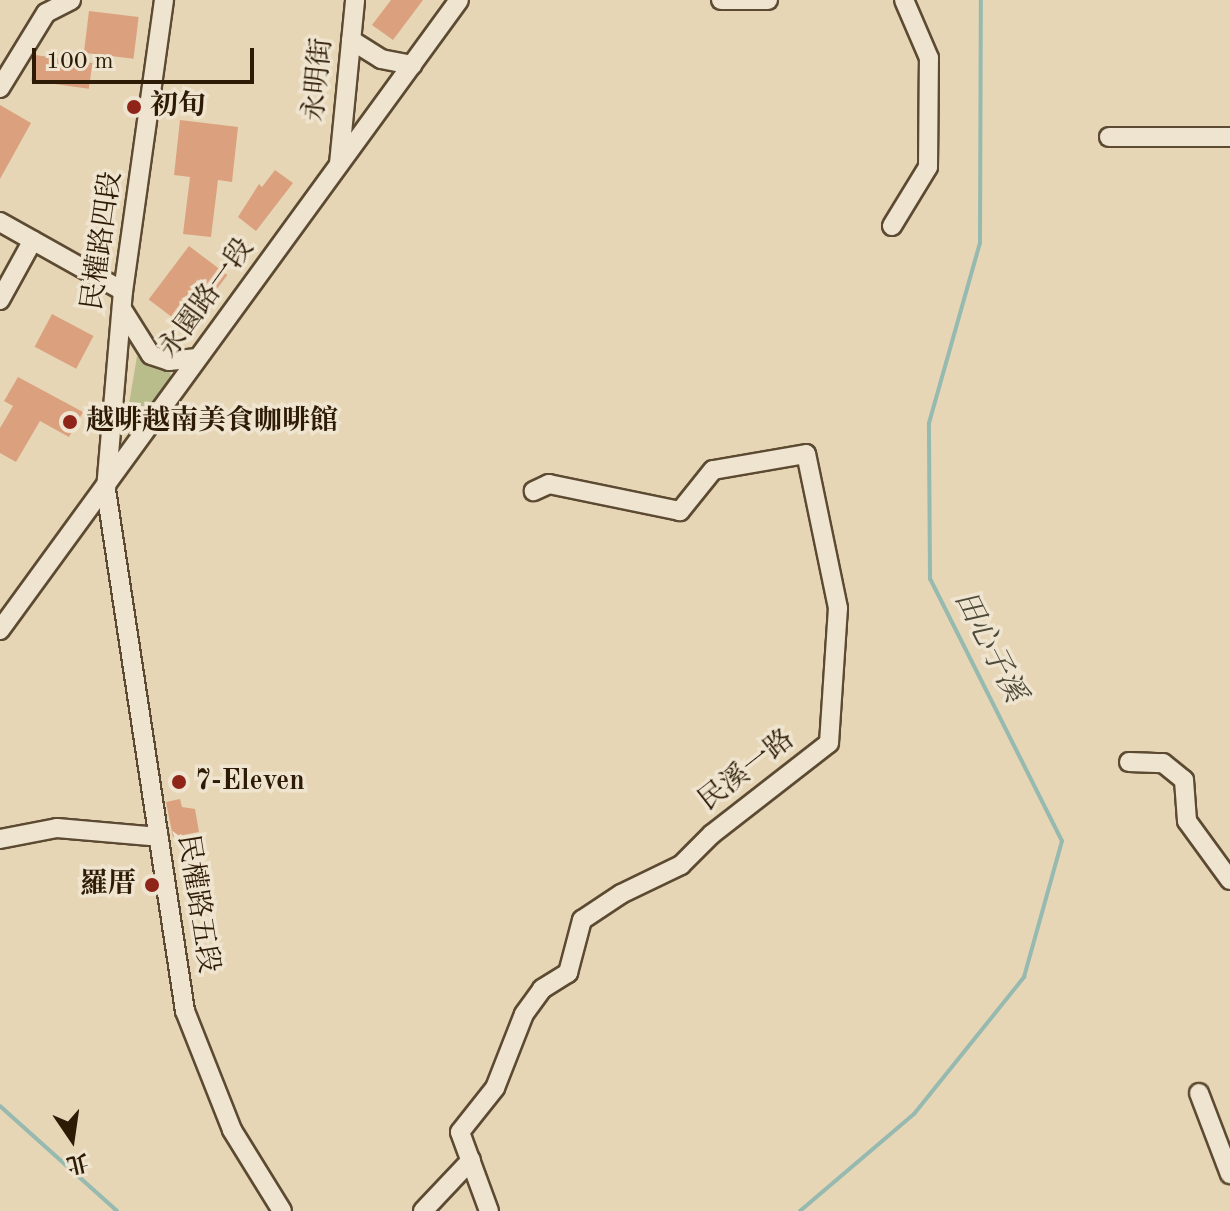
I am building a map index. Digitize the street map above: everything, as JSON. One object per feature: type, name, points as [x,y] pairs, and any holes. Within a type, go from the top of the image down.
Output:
[{"type":"street","points":[[0,88],[46,13],[71,0]]},
{"type":"street","name":"民權路四段","points":[[106,490],[122,300],[164,0]]},
{"type":"street","name":"永明街","points":[[339,165],[355,0]]},
{"type":"street","name":"永園路一段","points":[[0,630],[106,490],[197,358],[459,0]]},
{"type":"street","points":[[721,0],[768,0]]},
{"type":"street","points":[[892,226],[928,167],[929,58],[904,0]]},
{"type":"street","points":[[351,40],[381,59],[412,65]]},
{"type":"street","points":[[1109,137],[1230,137]]},
{"type":"street","points":[[0,222],[33,240],[122,300],[151,355],[169,361],[197,358]]},
{"type":"street","points":[[0,300],[33,240]]},
{"type":"street","name":"民溪一路","points":[[471,1160],[460,1132],[495,1088],[524,1014],[542,989],[568,973],[582,920],[621,894],[681,865],[712,834],[829,743],[838,608],[806,454],[713,470],[680,511],[549,484],[534,491]]},
{"type":"street","name":"民權路五段","points":[[106,490],[185,1011],[232,1130],[282,1211]]},
{"type":"street","points":[[1129,762],[1163,763],[1184,780],[1187,821],[1230,880]]},
{"type":"street","points":[[0,839],[57,828],[159,837]]},
{"type":"street","points":[[1199,1093],[1230,1174]]},
{"type":"street","points":[[423,1211],[471,1160],[489,1211]]},
{"type":"green space","points":[[137,356],[158,368],[171,367],[170,381],[142,417],[128,410]]},
{"type":"building","points":[[391,0],[423,0],[393,40],[372,25]]},
{"type":"building","points":[[89,11],[139,17],[134,59],[84,53]]},
{"type":"building","points":[[35,55],[92,63],[89,89],[31,81]]},
{"type":"building","points":[[0,105],[31,123],[0,179]]},
{"type":"building","points":[[180,120],[238,127],[232,182],[218,180],[211,237],[183,234],[190,177],[174,175]]},
{"type":"building","points":[[275,170],[293,183],[256,231],[238,217],[259,184],[262,187]]},
{"type":"building","points":[[189,246],[227,275],[187,328],[149,300]]},
{"type":"building","points":[[52,314],[93,336],[76,369],[35,347]]},
{"type":"building","points":[[18,377],[83,412],[69,437],[40,421],[16,462],[0,453],[0,428],[13,406],[4,401]]},
{"type":"building","points":[[180,799],[182,807],[195,809],[199,832],[173,837],[166,802]]},
{"type":"waterway","name":"田心子溪","points":[[800,1211],[914,1114],[1024,977],[1062,841],[930,579],[929,423],[980,243],[981,0]]},
{"type":"waterway","points":[[0,1106],[117,1211]]},
{"type":"place","name":"初旬","points":[[134,107]]},
{"type":"place","name":"越啡越南美食咖啡館","points":[[70,422]]},
{"type":"place","name":"7-Eleven","points":[[179,782]]},
{"type":"place","name":"羅厝","points":[[152,885]]}]
